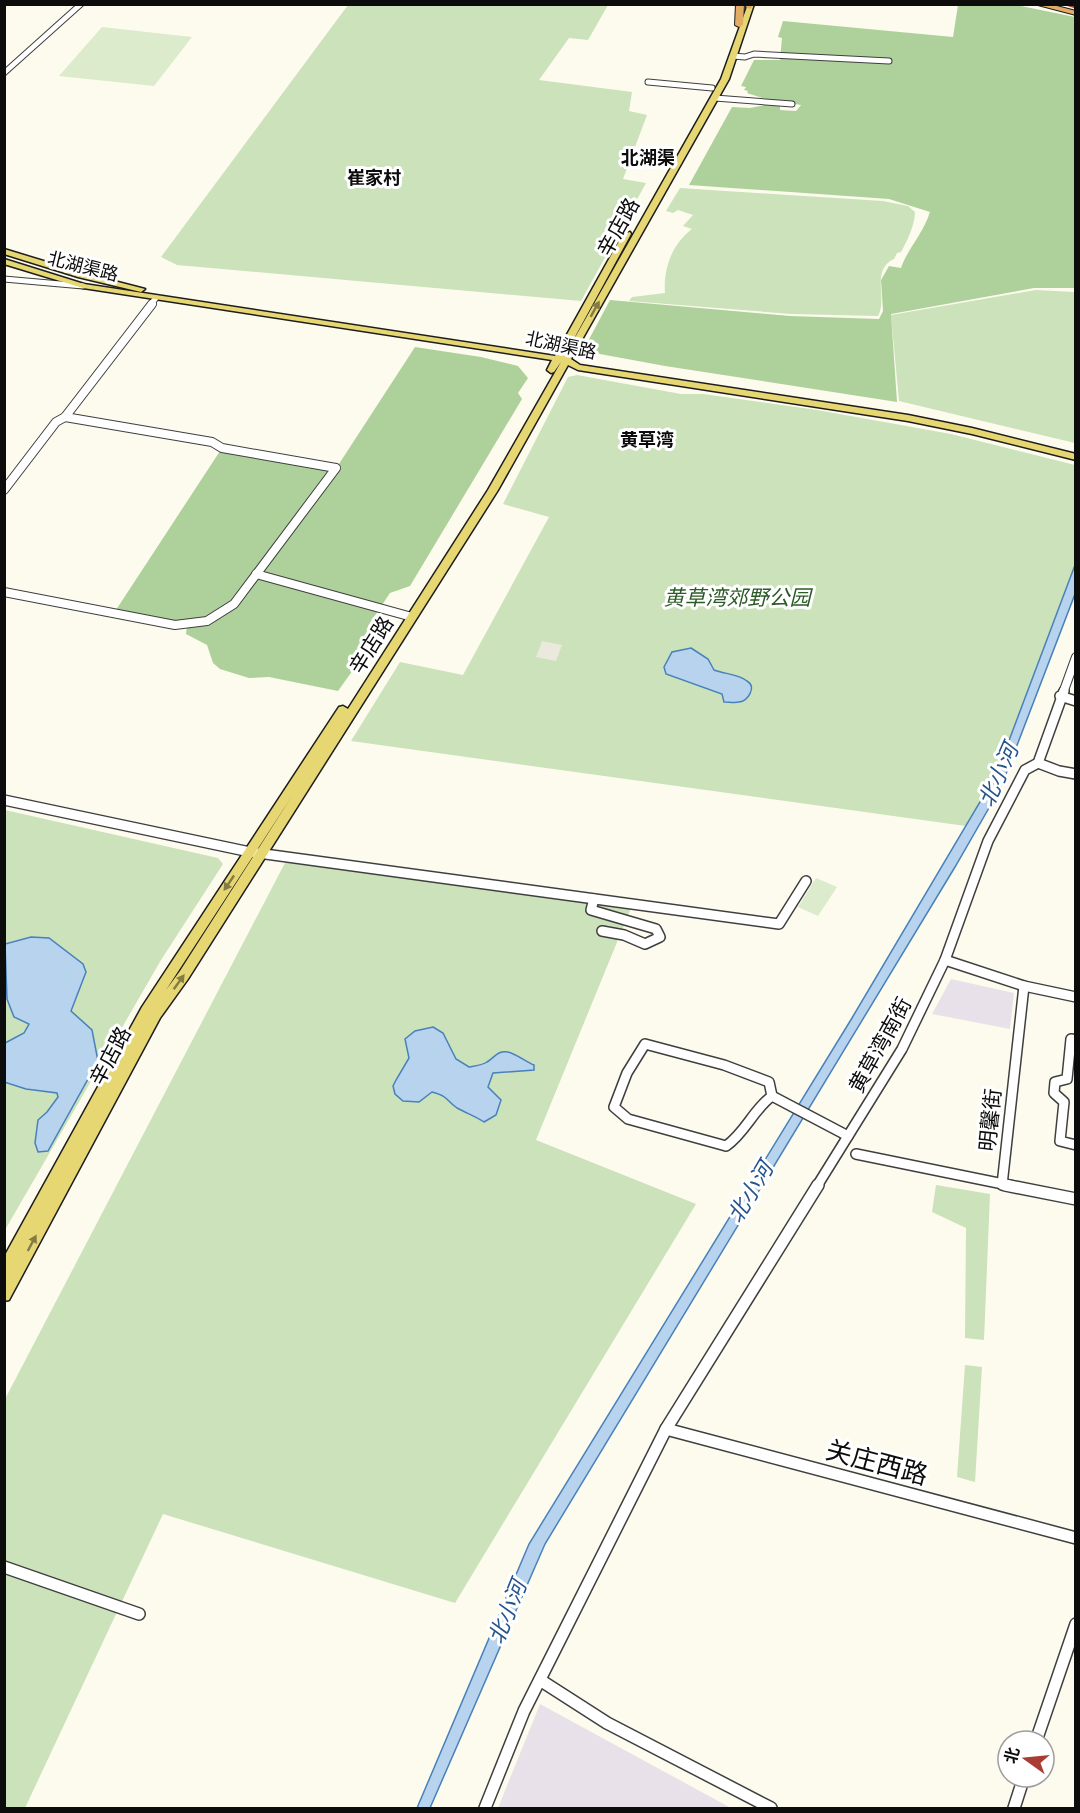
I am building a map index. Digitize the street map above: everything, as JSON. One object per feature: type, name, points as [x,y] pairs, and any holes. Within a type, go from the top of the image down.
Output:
[{"type":"highway","points":[[739,25],[740,4]]},
{"type":"highway","points":[[1037,4],[1076,13]]},
{"type":"main road","name":"辛店路","points":[[4,1272],[146,1011],[255,853],[410,614],[475,521],[563,356],[651,207],[695,125],[750,5]]},
{"type":"main road","name":"辛店路","points":[[695,125],[715,98],[725,79],[750,5]]},
{"type":"main road","name":"北湖渠路","points":[[4,251],[81,275],[141,289],[929,416],[1076,451]]},
{"type":"main road","name":"北湖渠路","points":[[4,261],[83,286],[563,356],[578,367],[927,422],[1076,457]]},
{"type":"main road","name":"辛店路","points":[[4,1295],[156,1014],[184,975],[255,853]]},
{"type":"street","points":[[4,73],[81,4]]},
{"type":"street","points":[[733,56],[745,57],[754,54],[889,61]]},
{"type":"street","points":[[648,82],[712,88]]},
{"type":"street","points":[[715,98],[792,104]]},
{"type":"street","points":[[4,279],[83,286]]},
{"type":"street","points":[[4,490],[56,422],[65,417],[156,298]]},
{"type":"street","points":[[4,592],[187,626],[214,619],[224,613],[336,468],[222,448],[212,442],[65,417]]},
{"type":"street","points":[[257,572],[410,614]]},
{"type":"street","name":"黄草湾南街","points":[[485,1809],[524,1712],[666,1429],[902,1049],[945,960],[988,841],[1025,770],[1038,763],[1060,696],[1076,657]]},
{"type":"street","points":[[1060,696],[1076,701]]},
{"type":"street","points":[[1038,763],[1059,771],[1076,774]]},
{"type":"street","points":[[4,800],[255,853],[778,924],[806,881]]},
{"type":"street","points":[[594,899],[591,910],[656,929],[660,937],[645,944],[624,935],[602,931]]},
{"type":"street","points":[[945,960],[1024,986],[1076,997]]},
{"type":"street","name":"明馨街","points":[[1002,1185],[1024,986]]},
{"type":"street","points":[[1076,1040],[1071,1039],[1067,1079],[1055,1082],[1054,1093],[1064,1102],[1060,1141],[1076,1145]]},
{"type":"street","points":[[772,1096],[765,1100],[738,1140],[726,1146],[628,1119],[614,1107],[627,1072],[645,1044],[724,1065],[768,1082],[772,1096],[848,1136]]},
{"type":"street","points":[[856,1154],[1076,1199]]},
{"type":"street","name":"关庄西路","points":[[666,1429],[1076,1538]]},
{"type":"street","points":[[4,1567],[139,1614]]},
{"type":"street","points":[[1040,1729],[1076,1624]]},
{"type":"street","points":[[540,1680],[607,1723],[771,1809]]},
{"type":"street","points":[[1014,1809],[1020,1789]]},
{"type":"shaded area","points":[[542,641],[562,645],[556,661],[536,657]]},
{"type":"shaded area","points":[[951,979],[1014,993],[1010,1029],[932,1014]]},
{"type":"shaded area","points":[[540,1704],[731,1808],[498,1808]]},
{"type":"green space","points":[[348,5],[608,5],[588,40],[569,38],[539,80],[632,92],[629,111],[647,115],[623,179],[646,183],[581,301],[177,265],[161,257]]},
{"type":"green space","points":[[958,5],[1016,5],[1075,17],[1075,288],[1034,288],[891,314],[897,402],[589,352],[586,345],[610,300],[790,316],[879,319],[883,311],[881,280],[889,266],[901,268],[930,212],[889,199],[689,185],[732,107],[750,108],[765,105],[780,106],[780,110],[796,111],[801,105],[769,100],[747,93],[748,91],[744,90],[746,87],[741,86],[754,60],[780,60],[782,38],[778,37],[783,21],[953,37]]},
{"type":"green space","points":[[102,27],[192,37],[154,86],[59,76]]},
{"type":"green space","points":[[680,188],[883,201],[908,206],[915,212],[915,217],[901,252],[897,253],[883,270],[881,309],[878,316],[791,314],[629,301],[632,297],[665,293],[667,266],[670,258],[679,242],[692,229],[683,226],[693,215],[678,210],[673,213],[666,211]]},
{"type":"green space","points":[[1036,290],[1075,292],[1075,443],[899,401],[891,315]]},
{"type":"green space","points":[[415,347],[481,357],[518,366],[528,378],[518,393],[522,399],[410,586],[390,593],[368,626],[373,642],[338,691],[269,677],[249,678],[220,669],[213,663],[207,645],[186,634],[187,626],[114,613],[222,448],[337,467]]},
{"type":"green space","name":"黄草湾郊野公园","points":[[577,375],[681,394],[703,394],[817,410],[951,434],[1075,465],[1075,566],[994,792],[973,827],[351,741],[400,662],[463,675],[549,517],[503,504],[568,377]]},
{"type":"green space","points":[[5,810],[218,858],[223,864],[161,960],[5,1230]]},
{"type":"green space","points":[[287,859],[631,908],[536,1140],[696,1204],[455,1603],[163,1514],[25,1808],[5,1808],[4,1401]]},
{"type":"green space","points":[[816,878],[837,887],[818,916],[798,907]]},
{"type":"green space","points":[[936,1185],[990,1194],[984,1340],[965,1338],[966,1228],[932,1212]]},
{"type":"green space","points":[[965,1365],[982,1367],[975,1482],[957,1477]]},
{"type":"water","name":"北小河","points":[[1075,565],[1075,594],[1001,787],[955,867],[545,1544],[430,1808],[417,1808],[529,1544],[852,1018],[996,775]]},
{"type":"water","points":[[691,648],[708,659],[714,670],[747,681],[751,687],[748,696],[739,702],[724,702],[722,694],[666,674],[664,667],[672,652]]},
{"type":"water","points":[[31,937],[49,938],[83,964],[86,972],[71,1011],[92,1030],[98,1061],[48,1151],[38,1152],[35,1143],[38,1120],[58,1097],[57,1093],[26,1089],[4,1082],[5,1043],[24,1033],[29,1024],[14,1017],[7,999],[5,944]]},
{"type":"water","points":[[433,1027],[443,1033],[456,1059],[469,1067],[483,1064],[499,1053],[508,1052],[534,1065],[534,1070],[493,1073],[488,1087],[501,1100],[496,1115],[484,1122],[457,1108],[442,1095],[432,1092],[419,1102],[403,1101],[395,1094],[393,1086],[409,1058],[405,1039],[415,1031]]},
{"type":"railway","points":[[1066,4],[1076,7]]},
{"type":"district","name":"北湖渠","points":[[648,157]]},
{"type":"district","name":"崔家村","points":[[374,177]]},
{"type":"district","name":"黄草湾","points":[[647,439]]}]
